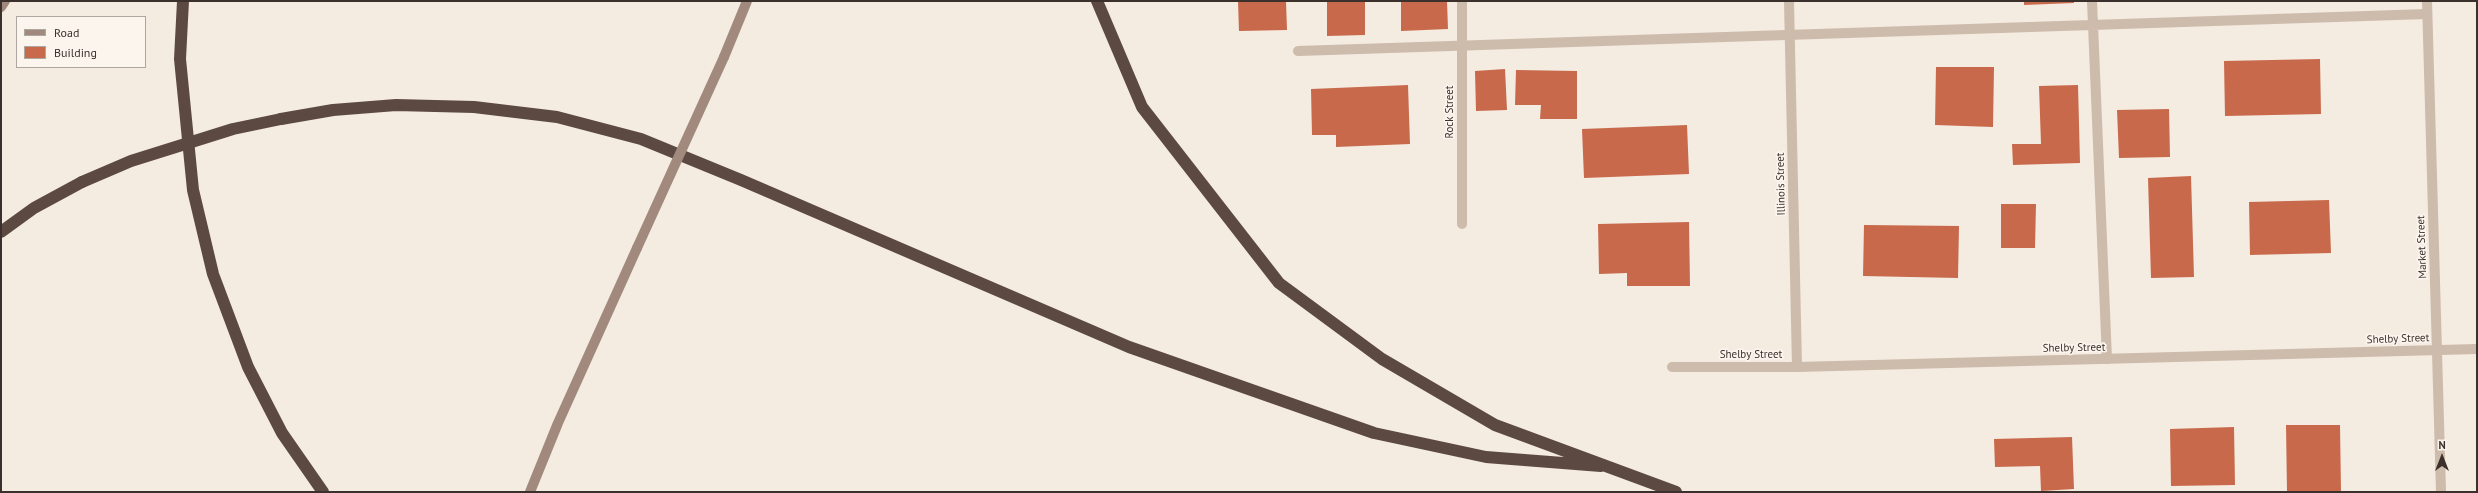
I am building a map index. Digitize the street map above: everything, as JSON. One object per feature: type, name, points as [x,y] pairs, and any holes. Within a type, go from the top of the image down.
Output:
[{"type":"highway","points":[[183,1],[180,59],[193,190],[213,274],[248,367],[282,432],[323,492]]},
{"type":"highway","points":[[1097,1],[1142,107],[1279,283],[1382,359],[1495,425],[1601,466],[1676,492]]},
{"type":"highway","points":[[1,232],[34,208],[82,182],[131,161],[233,129],[281,119],[333,110],[396,105],[474,107],[564,119],[642,140],[741,180],[1129,347],[1374,433],[1486,457],[1601,466]]},
{"type":"street","points":[[1,7],[4,1]]},
{"type":"street","points":[[530,492],[558,422],[724,57],[747,1]]},
{"type":"street","name":"Rock Street","points":[[1462,1],[1462,224]]},
{"type":"street","name":"Illinois Street","points":[[1789,1],[1797,367]]},
{"type":"street","points":[[2092,1],[2107,359]]},
{"type":"street","name":"Market Street","points":[[2427,1],[2441,492]]},
{"type":"street","points":[[1298,51],[1790,37],[2427,14]]},
{"type":"street","name":"Shelby Street","points":[[1672,367],[1797,367],[2477,349]]},
{"type":"building","points":[[1238,1],[1286,1],[1287,30],[1239,31]]},
{"type":"building","points":[[1327,1],[1365,1],[1365,35],[1327,36]]},
{"type":"building","points":[[1401,1],[1447,1],[1448,29],[1401,31]]},
{"type":"building","points":[[2024,1],[2074,1],[2074,3],[2024,5]]},
{"type":"building","points":[[2320,59],[2321,114],[2225,116],[2224,61]]},
{"type":"building","points":[[1936,67],[1994,67],[1993,127],[1935,125]]},
{"type":"building","points":[[1505,69],[1507,110],[1476,111],[1475,71]]},
{"type":"building","points":[[1516,70],[1577,71],[1577,119],[1540,119],[1541,105],[1515,105]]},
{"type":"building","points":[[1408,85],[1410,144],[1336,147],[1336,135],[1312,135],[1311,89]]},
{"type":"building","points":[[2078,85],[2080,163],[2013,165],[2012,144],[2041,144],[2039,86]]},
{"type":"building","points":[[2169,109],[2170,157],[2119,158],[2117,110]]},
{"type":"building","points":[[1687,125],[1689,174],[1584,178],[1582,129]]},
{"type":"building","points":[[2191,176],[2194,277],[2151,278],[2148,178]]},
{"type":"building","points":[[2329,200],[2331,253],[2250,255],[2249,202]]},
{"type":"building","points":[[2001,204],[2036,204],[2035,248],[2001,248]]},
{"type":"building","points":[[1689,222],[1690,286],[1627,286],[1627,273],[1599,274],[1598,224]]},
{"type":"building","points":[[1864,225],[1959,226],[1958,278],[1863,276]]},
{"type":"building","points":[[2286,425],[2340,425],[2341,492],[2287,492]]},
{"type":"building","points":[[2234,427],[2235,485],[2171,486],[2170,429]]},
{"type":"building","points":[[2072,437],[2074,489],[2041,491],[2040,466],[1995,467],[1994,439]]}]
